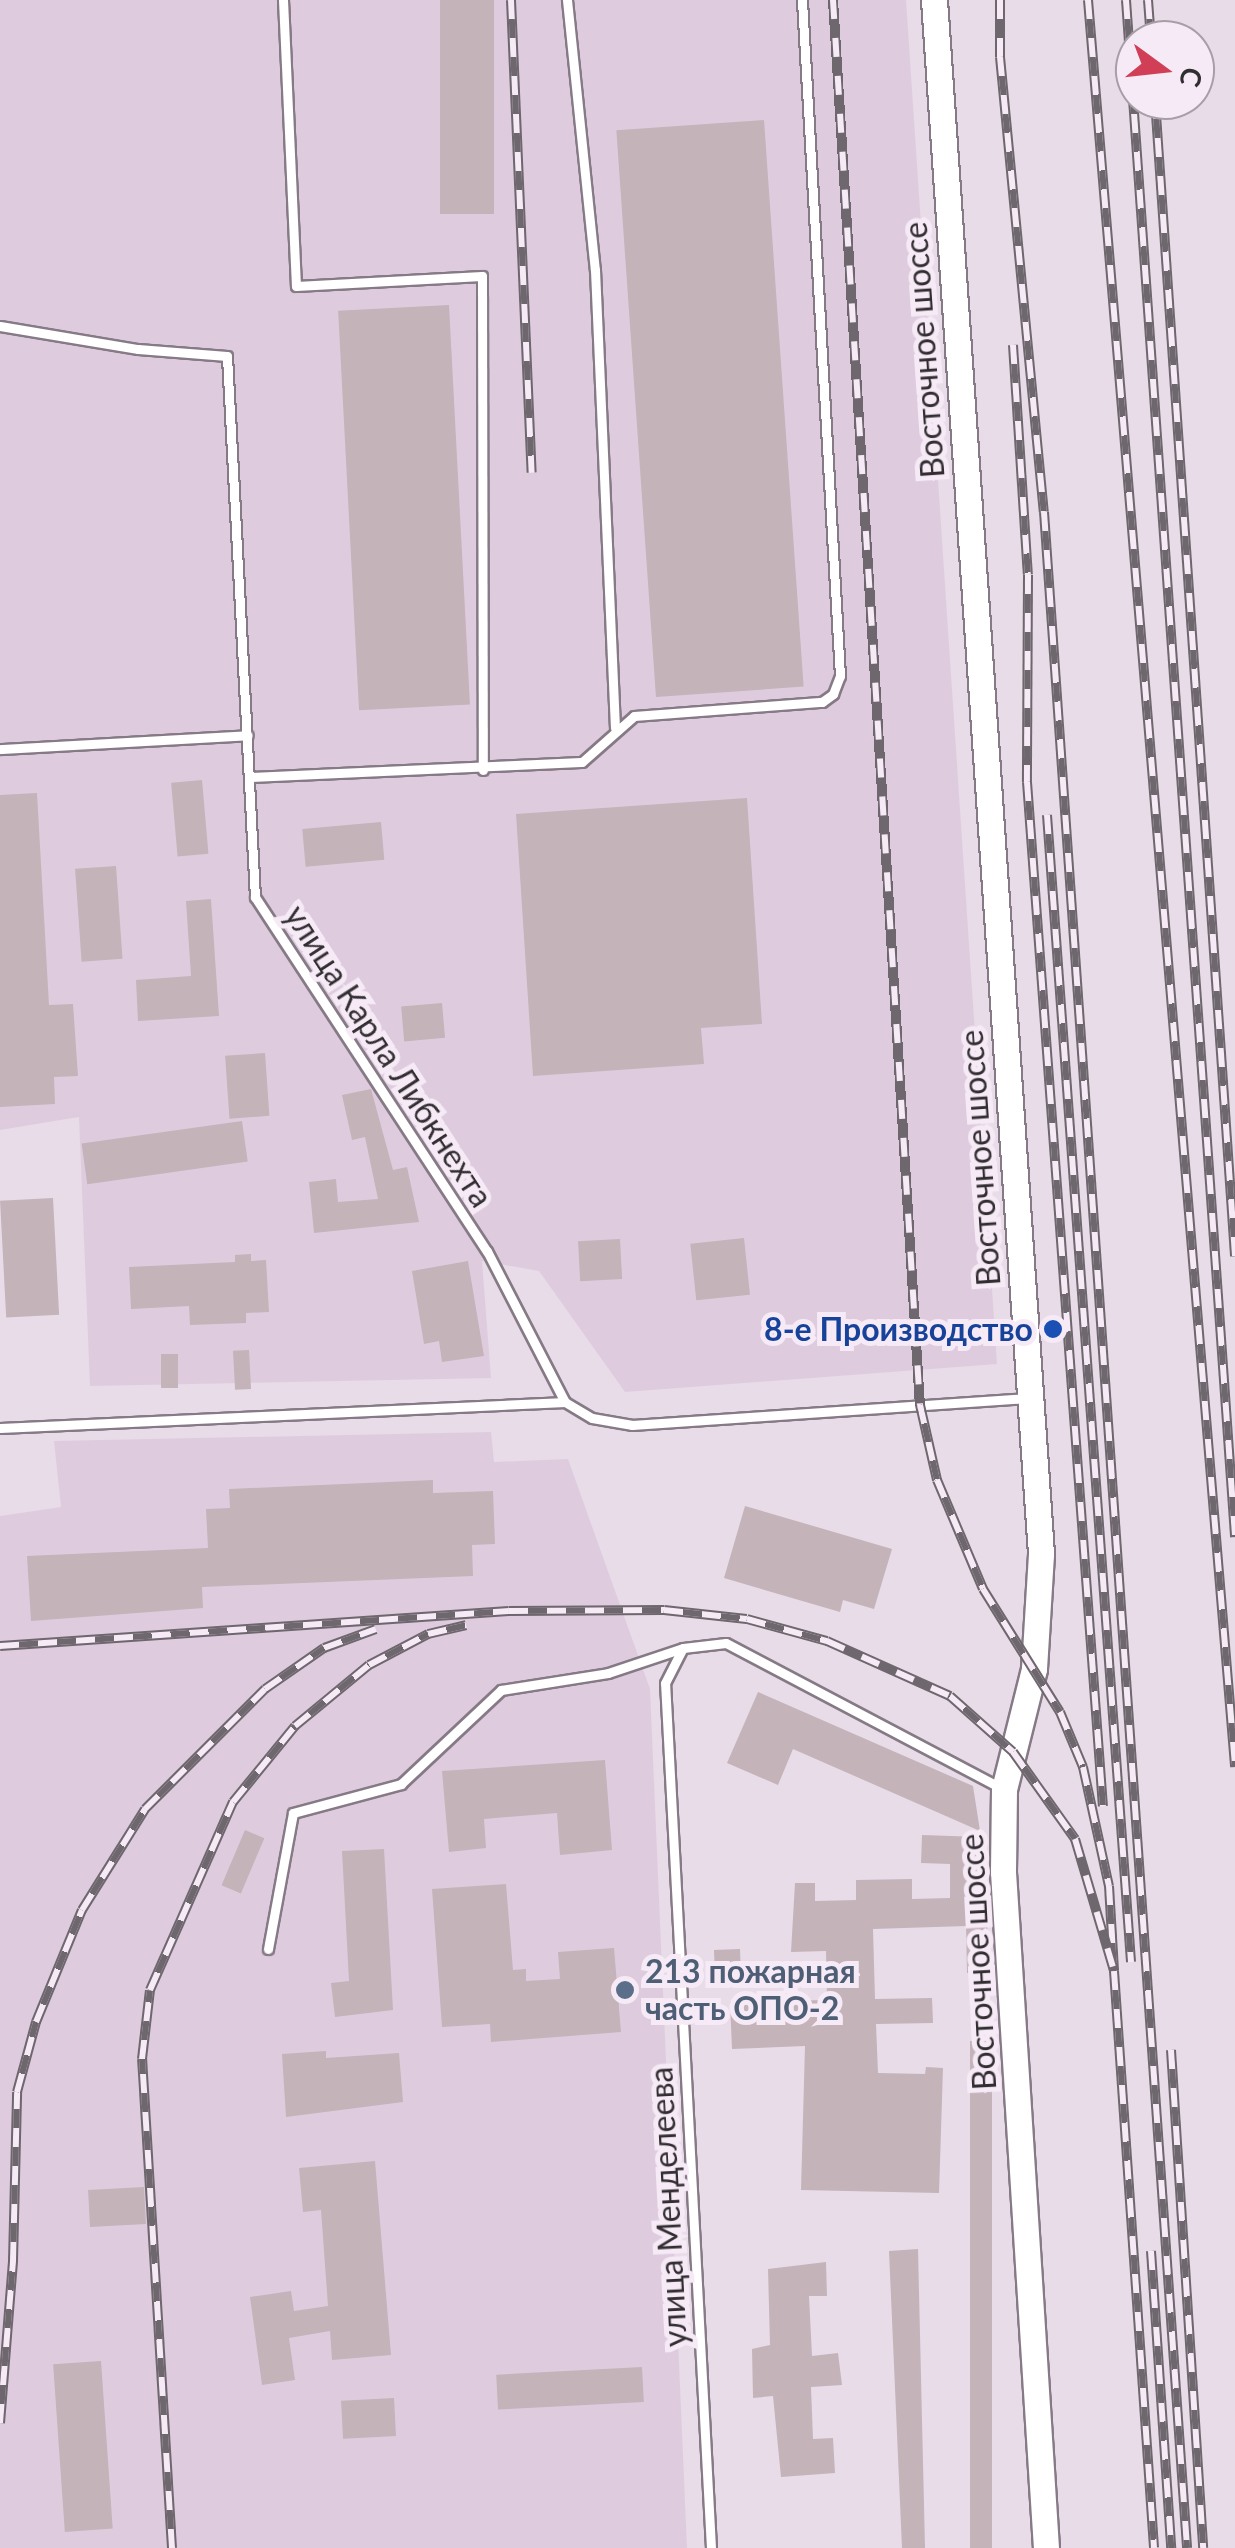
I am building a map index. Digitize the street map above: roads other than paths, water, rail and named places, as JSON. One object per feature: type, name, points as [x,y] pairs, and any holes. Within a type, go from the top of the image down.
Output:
[{"type":"street","name":"Восточное шоссе","points":[[934,0],[1030,1397],[1040,1603],[1034,1668],[1004,1789],[1003,1872],[1046,2548]]},
{"type":"lane","points":[[282,0],[296,286],[482,276],[484,770]]},
{"type":"lane","points":[[568,0],[595,270],[615,728]]},
{"type":"lane","points":[[250,778],[484,770],[582,762],[615,728],[634,716],[822,702],[840,676],[802,0]]},
{"type":"lane","name":"улица Карла Либкнехта","points":[[0,326],[138,349],[228,356],[255,897],[487,1250],[565,1402]]},
{"type":"lane","points":[[0,749],[248,734]]},
{"type":"lane","points":[[0,1428],[565,1402],[592,1418],[632,1425],[1030,1397]]},
{"type":"lane","points":[[268,1949],[293,1812],[401,1784],[501,1690],[608,1673],[682,1648],[726,1643],[1004,1789]]},
{"type":"lane","name":"улица Менделеева","points":[[682,1648],[665,1683],[711,2548]]},
{"type":"railway","points":[[511,0],[532,473]]},
{"type":"railway","points":[[833,0],[920,1405],[937,1480],[983,1589],[1060,1712],[1083,1767],[1109,1886],[1114,1971]]},
{"type":"railway","points":[[1000,0],[1000,57],[1044,512],[1187,2548]]},
{"type":"railway","points":[[1088,0],[1235,1767]]},
{"type":"railway","points":[[1126,0],[1235,1537]]},
{"type":"railway","points":[[1148,0],[1150,20]]},
{"type":"railway","points":[[1156,120],[1235,1256]]},
{"type":"railway","points":[[1013,345],[1028,575],[1027,782],[1103,1806]]},
{"type":"railway","points":[[1047,815],[1131,1962]]},
{"type":"railway","points":[[0,1646],[509,1611],[664,1610],[747,1619],[827,1641],[950,1696],[1013,1752],[1075,1839],[1114,1971],[1154,2548]]},
{"type":"railway","points":[[172,2548],[142,2059],[150,1990],[233,1802],[295,1726],[369,1665],[428,1634],[466,1625]]},
{"type":"railway","points":[[0,2423],[13,2261],[17,2092],[36,2022],[82,1910],[145,1809],[265,1689],[324,1648],[376,1629]]},
{"type":"railway","points":[[1171,2050],[1203,2548]]},
{"type":"railway","points":[[1151,2251],[1171,2548]]},
{"type":"place","name":"8-е Производство","points":[[1053,1329]]},
{"type":"place","name":"213 пожарная часть ОПО-2","points":[[625,1990]]}]
